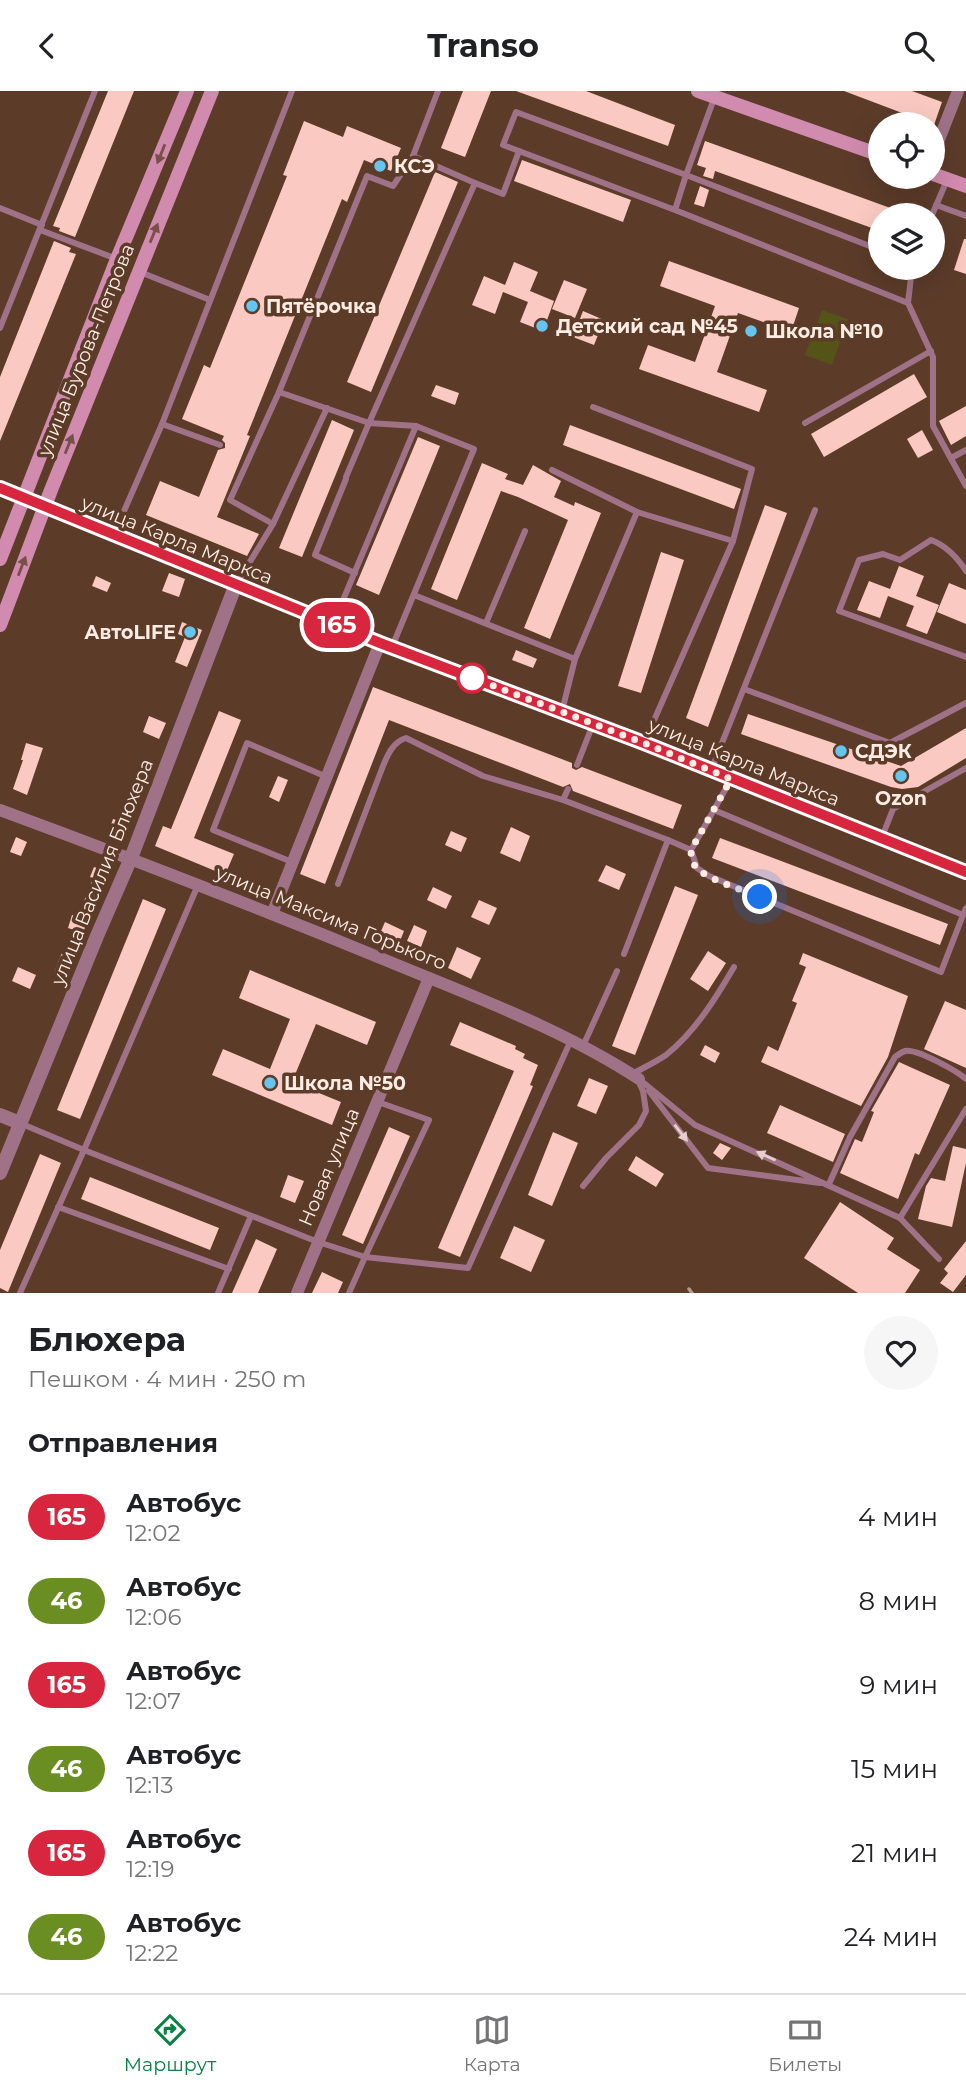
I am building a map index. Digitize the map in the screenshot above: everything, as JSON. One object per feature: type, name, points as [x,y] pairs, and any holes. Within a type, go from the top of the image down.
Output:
[{"type":"main road","name":"улица Бурова-Петрова","points":[[0,559],[117,259],[187,91]]},
{"type":"main road","name":"улица Бурова-Петрова","points":[[0,625],[138,271],[212,91]]},
{"type":"main road","points":[[698,91],[715,94],[868,151]]},
{"type":"main road","points":[[945,179],[966,186]]},
{"type":"main road","name":"улица Карла Маркса","points":[[0,488],[333,624],[593,723],[966,872]]},
{"type":"street","points":[[945,119],[954,92]]},
{"type":"street","name":"улица Василия Блюхера","points":[[0,1173],[131,858],[236,584]]},
{"type":"street","points":[[272,914],[327,777],[343,750],[386,645]]},
{"type":"street","name":"улица Максима Горького","points":[[0,810],[198,884],[429,978],[577,1043],[636,1076]]},
{"type":"street","name":"Новая улица","points":[[297,1293],[429,978]]},
{"type":"street","points":[[0,1115],[20,1123]]},
{"type":"lane","points":[[0,328],[95,91]]},
{"type":"lane","points":[[113,535],[162,424],[292,91]]},
{"type":"lane","points":[[273,524],[230,500],[246,455],[279,392],[367,176],[393,186],[413,156],[438,91]]},
{"type":"lane","points":[[675,210],[715,94]]},
{"type":"lane","points":[[868,245],[516,112],[503,145],[908,303]]},
{"type":"lane","points":[[413,156],[503,194],[519,151]]},
{"type":"lane","points":[[355,573],[315,555],[369,422],[475,183]]},
{"type":"lane","points":[[0,208],[117,259]]},
{"type":"lane","points":[[945,208],[966,216]]},
{"type":"lane","points":[[138,271],[211,300]]},
{"type":"lane","points":[[911,280],[908,303],[933,357],[933,426],[966,486]]},
{"type":"lane","points":[[805,423],[931,351]]},
{"type":"lane","points":[[279,392],[369,422],[416,426],[474,449],[414,595],[386,645]]},
{"type":"lane","points":[[593,407],[752,469],[733,541],[644,743]]},
{"type":"lane","points":[[236,584],[273,524],[327,408]]},
{"type":"lane","points":[[162,424],[220,445]]},
{"type":"lane","points":[[333,624],[416,426]]},
{"type":"lane","points":[[951,458],[966,450]]},
{"type":"lane","points":[[552,471],[637,512],[733,541]]},
{"type":"lane","points":[[711,771],[815,510]]},
{"type":"lane","points":[[562,711],[575,659],[637,512]]},
{"type":"lane","points":[[486,624],[525,531]]},
{"type":"lane","points":[[966,571],[957,557],[942,544],[931,540],[900,559],[883,554],[859,560],[839,611],[966,657]]},
{"type":"lane","points":[[414,595],[575,659]]},
{"type":"lane","points":[[744,689],[890,743],[966,703]]},
{"type":"lane","points":[[577,765],[593,723]]},
{"type":"lane","points":[[338,884],[383,766],[391,749],[401,739],[483,776],[563,800],[691,850]]},
{"type":"lane","points":[[294,863],[213,829],[247,743],[327,777]]},
{"type":"lane","points":[[373,762],[383,766]]},
{"type":"lane","points":[[881,838],[893,809],[966,768]]},
{"type":"lane","points":[[715,810],[965,911],[941,972],[697,869],[691,850],[731,779]]},
{"type":"lane","points":[[563,800],[568,789]]},
{"type":"lane","points":[[624,954],[668,840]]},
{"type":"lane","points":[[20,1293],[198,884]]},
{"type":"lane","points":[[636,1076],[678,1045],[721,990],[734,967]]},
{"type":"lane","points":[[20,1123],[318,1242],[365,1257],[468,1268],[577,1043],[617,971]]},
{"type":"lane","points":[[829,1184],[850,1137],[895,1057],[901,1052],[919,1052],[966,1079]]},
{"type":"lane","points":[[636,1076],[708,1168],[829,1184]]},
{"type":"lane","points":[[636,1076],[695,1125],[900,1218],[939,1259]]},
{"type":"lane","points":[[583,1186],[639,1125],[646,1111],[643,1091],[636,1076]]},
{"type":"lane","points":[[349,1293],[429,1120],[378,1102]]},
{"type":"lane","points":[[900,1218],[966,1109]]},
{"type":"lane","points":[[58,1207],[229,1269]]},
{"type":"lane","points":[[218,1293],[251,1216]]},
{"type":"shaded area","points":[[822,310],[848,319],[832,365],[805,355]]},
{"type":"building","points":[[108,91],[134,91],[75,237],[53,226]]},
{"type":"building","points":[[463,91],[491,91],[465,157],[441,148]]},
{"type":"building","points":[[516,91],[586,91],[675,125],[668,146]]},
{"type":"building","points":[[844,91],[912,91],[942,102],[939,112],[900,112]]},
{"type":"building","points":[[304,121],[343,137],[347,126],[401,148],[391,171],[364,160],[347,202],[342,199],[247,435],[250,436],[217,517],[259,534],[247,556],[146,515],[160,481],[199,497],[218,450],[225,448],[222,440],[224,436],[182,419],[204,365],[210,368],[287,176],[283,175]]},
{"type":"building","points":[[705,141],[877,203],[868,203],[868,227],[715,171],[713,179],[703,176],[706,168],[697,165]]},
{"type":"building","points":[[522,160],[631,200],[623,222],[514,181]]},
{"type":"building","points":[[435,172],[458,182],[371,392],[347,382]]},
{"type":"building","points":[[700,186],[709,190],[704,207],[694,204]]},
{"type":"building","points":[[966,239],[966,274],[954,270]]},
{"type":"building","points":[[54,241],[71,248],[69,252],[76,254],[0,441],[0,377]]},
{"type":"building","points":[[669,261],[799,308],[791,332],[738,313],[717,372],[767,390],[759,412],[639,369],[648,345],[695,362],[715,306],[660,286]]},
{"type":"building","points":[[514,262],[538,272],[530,291],[554,301],[543,331],[520,322],[528,302],[503,292],[495,314],[472,305],[484,276],[505,285]]},
{"type":"building","points":[[564,280],[587,289],[575,318],[552,309]]},
{"type":"building","points":[[583,311],[604,320],[594,345],[573,337]]},
{"type":"building","points":[[914,374],[927,397],[824,457],[811,434]]},
{"type":"building","points":[[436,385],[459,393],[455,405],[431,396]]},
{"type":"building","points":[[966,406],[966,436],[951,445],[939,421]]},
{"type":"building","points":[[332,420],[354,430],[302,557],[279,548]]},
{"type":"building","points":[[570,425],[741,489],[734,509],[563,445]]},
{"type":"building","points":[[922,430],[933,450],[918,458],[907,439]]},
{"type":"building","points":[[418,437],[440,446],[379,595],[356,585]]},
{"type":"building","points":[[482,463],[508,474],[505,479],[523,485],[533,465],[561,481],[554,497],[601,513],[550,639],[524,628],[568,520],[518,497],[501,491],[457,600],[431,589]]},
{"type":"building","points":[[765,505],[787,513],[708,727],[686,718]]},
{"type":"building","points":[[661,552],[684,560],[641,693],[618,686]]},
{"type":"building","points":[[899,566],[924,576],[916,596],[939,605],[927,634],[906,626],[914,606],[888,596],[880,618],[857,610],[869,581],[890,589]]},
{"type":"building","points":[[169,573],[185,579],[179,597],[162,591]]},
{"type":"building","points":[[96,576],[111,583],[107,592],[92,586]]},
{"type":"building","points":[[949,583],[966,590],[966,624],[937,612]]},
{"type":"building","points":[[182,622],[202,630],[187,667],[175,662],[185,637],[178,634]]},
{"type":"building","points":[[516,650],[537,659],[533,668],[512,660]]},
{"type":"building","points":[[373,687],[572,763],[572,768],[576,770],[582,767],[682,805],[673,829],[573,791],[570,784],[563,787],[389,720],[325,884],[300,874]]},
{"type":"building","points":[[219,711],[241,720],[194,838],[234,854],[225,875],[155,846],[163,826],[171,829]]},
{"type":"building","points":[[748,714],[901,766],[966,728],[966,758],[918,787],[891,787],[741,734]]},
{"type":"building","points":[[149,716],[166,723],[159,739],[143,732]]},
{"type":"building","points":[[26,743],[43,748],[27,795],[13,789]]},
{"type":"building","points":[[278,776],[288,780],[279,802],[269,797]]},
{"type":"building","points":[[113,819],[126,823],[122,836],[109,831]]},
{"type":"building","points":[[511,827],[530,836],[520,862],[500,853]]},
{"type":"building","points":[[451,831],[467,838],[461,852],[445,845]]},
{"type":"building","points":[[16,837],[27,842],[21,856],[10,852]]},
{"type":"building","points":[[720,838],[948,924],[940,945],[712,858]]},
{"type":"building","points":[[606,865],[626,874],[619,890],[598,881]]},
{"type":"building","points":[[94,867],[106,871],[83,933],[68,928],[72,915],[78,917],[93,878],[90,877]]},
{"type":"building","points":[[675,886],[698,895],[635,1055],[612,1046]]},
{"type":"building","points":[[433,887],[452,896],[446,909],[427,900]]},
{"type":"building","points":[[143,899],[166,909],[80,1119],[57,1110]]},
{"type":"building","points":[[479,900],[497,908],[489,925],[471,917]]},
{"type":"building","points":[[385,922],[404,931],[398,946],[378,938]]},
{"type":"building","points":[[414,925],[427,931],[421,947],[407,941]]},
{"type":"building","points":[[457,947],[481,958],[471,979],[448,968]]},
{"type":"building","points":[[708,951],[726,963],[708,991],[690,979]]},
{"type":"building","points":[[62,953],[73,957],[65,977],[54,973]]},
{"type":"building","points":[[803,953],[908,996],[888,1057],[861,1106],[761,1062],[768,1046],[778,1051],[797,1003],[792,1001],[806,967],[799,964]]},
{"type":"building","points":[[18,967],[36,975],[30,989],[12,981]]},
{"type":"building","points":[[250,970],[376,1022],[367,1045],[316,1024],[292,1082],[341,1102],[332,1125],[212,1075],[223,1049],[270,1069],[290,1019],[239,998]]},
{"type":"building","points":[[945,1001],[966,1010],[966,1068],[924,1049]]},
{"type":"building","points":[[460,1022],[516,1046],[515,1049],[525,1054],[523,1058],[538,1065],[530,1085],[533,1086],[460,1257],[438,1248],[514,1071],[450,1045]]},
{"type":"building","points":[[705,1045],[720,1053],[715,1063],[700,1055]]},
{"type":"building","points":[[899,1062],[950,1085],[919,1155],[915,1153],[898,1199],[840,1173],[855,1139],[862,1142],[874,1112],[871,1111]]},
{"type":"building","points":[[589,1078],[608,1086],[596,1114],[577,1106]]},
{"type":"building","points":[[780,1105],[845,1134],[833,1162],[767,1133]]},
{"type":"building","points":[[389,1127],[410,1136],[363,1244],[342,1235]]},
{"type":"building","points":[[553,1132],[578,1143],[552,1206],[528,1195]]},
{"type":"building","points":[[720,1143],[731,1148],[722,1160],[713,1153]]},
{"type":"building","points":[[953,1146],[966,1149],[966,1163],[952,1227],[918,1219],[926,1186],[931,1178],[945,1181]]},
{"type":"building","points":[[40,1154],[61,1163],[8,1292],[0,1288],[0,1250]]},
{"type":"building","points":[[636,1156],[664,1174],[656,1187],[628,1170]]},
{"type":"building","points":[[288,1175],[304,1181],[295,1203],[280,1197]]},
{"type":"building","points":[[90,1177],[219,1228],[210,1250],[81,1199]]},
{"type":"building","points":[[840,1202],[894,1238],[887,1249],[920,1270],[905,1293],[858,1293],[804,1258]]},
{"type":"building","points":[[514,1226],[545,1240],[531,1272],[500,1258]]},
{"type":"building","points":[[256,1239],[277,1249],[258,1293],[232,1293]]},
{"type":"building","points":[[966,1241],[966,1275],[953,1292],[940,1283],[948,1273],[944,1269]]},
{"type":"building","points":[[322,1272],[343,1282],[338,1293],[312,1293]]},
{"type":"railway","points":[[689,1289],[692,1293]]},
{"type":"bus line","name":"165","points":[[0,488],[380,643],[644,743],[966,872]]},
{"type":"place","name":"КСЭ","points":[[380,166]]},
{"type":"place","name":"Пятёрочка","points":[[252,306]]},
{"type":"place","name":"Детский сад №45","points":[[542,326]]},
{"type":"place","name":"Школа №10","points":[[751,331]]},
{"type":"place","name":"АвтоLIFE","points":[[190,632]]},
{"type":"place","name":"СДЭК","points":[[841,751]]},
{"type":"place","name":"Ozon","points":[[901,776]]},
{"type":"place","name":"Школа №50","points":[[270,1083]]},
{"type":"route","points":[[472,678],[465,675],[731,779],[691,850],[692,859],[697,869],[709,876],[760,897]]}]
